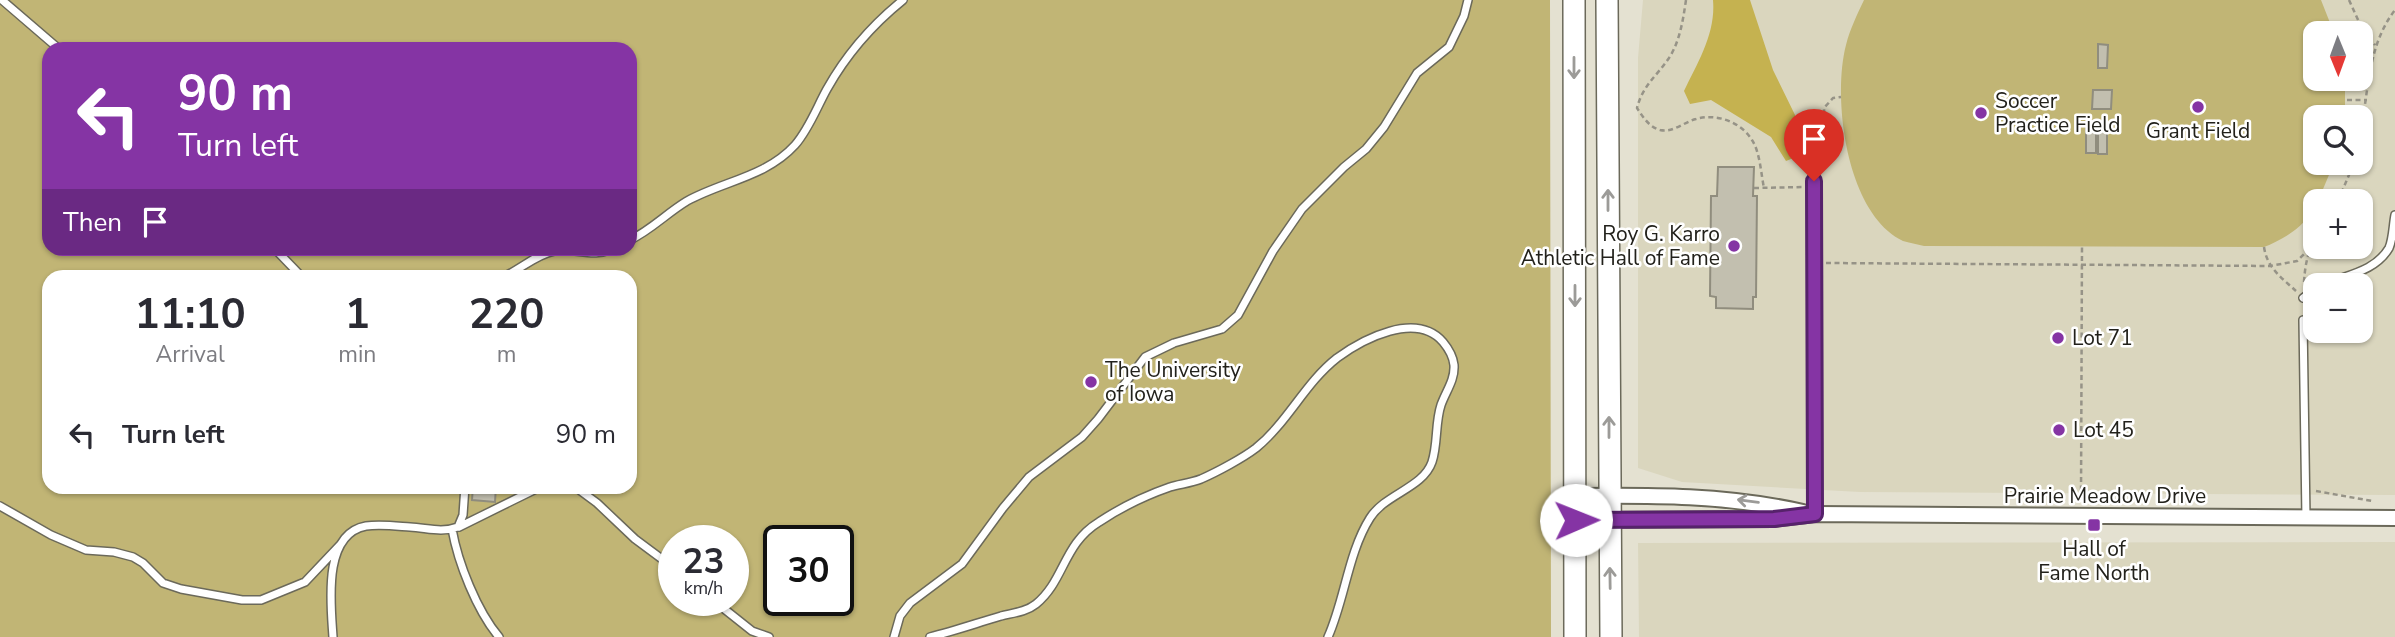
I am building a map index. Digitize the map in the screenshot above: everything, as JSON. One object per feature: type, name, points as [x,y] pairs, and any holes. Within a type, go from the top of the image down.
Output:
[{"type":"main road","points":[[1574,0],[1576,637]]},
{"type":"main road","points":[[1607,0],[1611,637]]},
{"type":"street","name":"Prairie Meadow Drive","points":[[1576,496],[1728,498],[1815,514]]},
{"type":"street","name":"Prairie Meadow Drive","points":[[1576,520],[1774,519],[1815,514],[2395,519]]},
{"type":"lane","points":[[2,0],[51,42]]},
{"type":"lane","points":[[637,236],[688,201],[755,174],[780,159],[796,144],[843,63],[863,38],[903,0]]},
{"type":"lane","points":[[894,637],[900,617],[910,603],[962,564],[1029,477],[1082,437],[1145,357],[1174,343],[1222,329],[1238,315],[1273,251],[1302,209],[1366,149],[1384,127],[1417,73],[1449,47],[1464,16],[1468,0]]},
{"type":"lane","points":[[1814,184],[1815,514]]},
{"type":"lane","points":[[2357,273],[2378,261],[2389,246],[2395,215]]},
{"type":"lane","points":[[281,256],[294,270]]},
{"type":"lane","points":[[515,270],[542,256]]},
{"type":"lane","points":[[930,637],[1034,606],[1057,578],[1078,539],[1098,522],[1169,488],[1201,479],[1255,449],[1280,425],[1324,368],[1354,347],[1399,329],[1417,328],[1428,331],[1439,337],[1448,348],[1454,363],[1452,381],[1441,404],[1436,426],[1433,459],[1421,477],[1376,509],[1371,517],[1358,545],[1328,637]]},
{"type":"lane","points":[[2303,343],[2306,518]]},
{"type":"lane","points":[[464,494],[463,515],[455,528],[455,546],[480,606],[499,637]]},
{"type":"lane","points":[[0,506],[51,535],[86,550],[114,552],[133,557],[144,563],[163,583],[242,600],[261,600],[305,582],[353,530],[367,526],[415,527],[444,532],[525,494]]},
{"type":"lane","points":[[585,494],[658,556]]},
{"type":"lane","points":[[333,637],[331,577],[334,559],[341,544]]},
{"type":"lane","points":[[733,616],[752,631],[769,637]]},
{"type":"lane","points":[[900,617],[899,630],[905,637]]},
{"type":"path","points":[[1686,0],[1682,29],[1670,56],[1641,93],[1637,108],[1647,123],[1662,131],[1674,129],[1697,118],[1724,118],[1739,125],[1754,142],[1764,188]]},
{"type":"path","points":[[2349,0],[2364,33],[2376,46]]},
{"type":"path","points":[[2366,105],[2369,71],[2376,46],[2395,10]]},
{"type":"path","points":[[1754,188],[1814,184],[1815,155],[1825,139],[1824,108],[1833,98],[1841,97]]},
{"type":"path","points":[[2347,100],[2367,100]]},
{"type":"path","points":[[2081,517],[2082,247]]},
{"type":"path","points":[[2264,247],[2270,266],[2303,298]]},
{"type":"path","points":[[1814,263],[2270,266],[2297,261],[2303,255]]},
{"type":"path","points":[[2306,490],[2383,502]]},
{"type":"shaded area","name":"The University of Iowa","points":[[0,0],[1550,0],[1551,637],[0,637]]},
{"type":"shaded area","points":[[1643,0],[2395,0],[2395,495],[1860,492],[1682,482],[1638,468],[1638,58]]},
{"type":"shaded area","points":[[1713,0],[1750,0],[1773,70],[1795,115],[1796,157],[1786,161],[1771,137],[1711,100],[1690,104],[1684,91],[1709,36]]},
{"type":"shaded area","points":[[1864,0],[2321,0],[2329,21],[2303,21],[2303,91],[2345,91],[2345,105],[2303,105],[2303,175],[2329,175],[2323,189],[2303,189],[2302,224],[2280,240],[2264,247],[1924,246],[1903,241],[1884,227],[1868,206],[1856,181],[1848,153],[1843,123],[1842,68],[1854,22]]},
{"type":"shaded area","points":[[2395,542],[2395,637],[1639,637],[1638,543]]},
{"type":"building","points":[[2098,44],[2108,45],[2107,68],[2098,68]]},
{"type":"building","points":[[2093,90],[2112,90],[2111,109],[2092,109]]},
{"type":"building","points":[[2086,123],[2096,123],[2096,153],[2086,153]]},
{"type":"building","points":[[2098,130],[2107,130],[2107,154],[2098,154]]},
{"type":"building","name":"Roy G. Karro Athletic Hall of Fame","points":[[1718,167],[1754,167],[1753,196],[1757,196],[1756,297],[1753,297],[1753,309],[1716,308],[1716,297],[1710,296],[1711,196],[1717,196]]},
{"type":"building","points":[[472,494],[496,494],[495,502],[472,500]]},
{"type":"place","name":"Grant Field","points":[[2198,107]]},
{"type":"place","name":"Soccer Practice Field","points":[[1981,113]]},
{"type":"place","name":"Roy G. Karro Athletic Hall of Fame","points":[[1734,246]]},
{"type":"place","name":"Lot 71","points":[[2058,338]]},
{"type":"place","name":"The University of Iowa","points":[[1091,382]]},
{"type":"place","name":"Lot 45","points":[[2059,430]]},
{"type":"place","name":"Hall of Fame North","points":[[2094,525]]},
{"type":"route","points":[[1576,520],[1774,519],[1815,514],[1814,181]]}]
